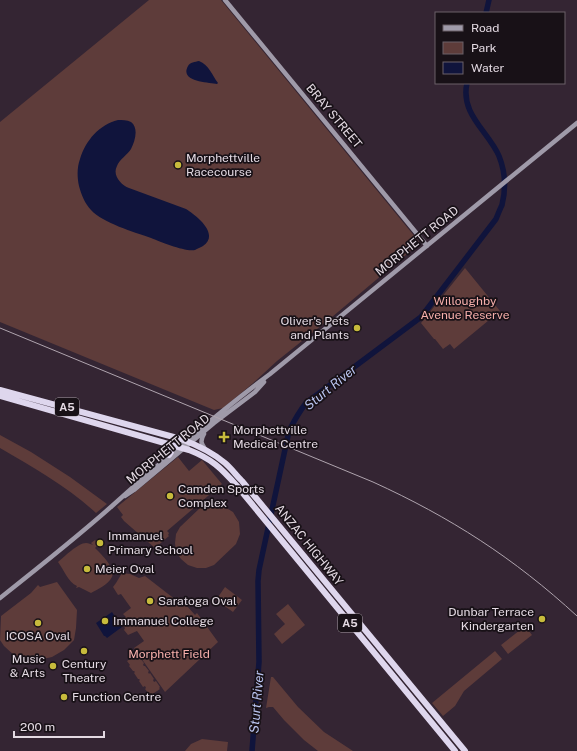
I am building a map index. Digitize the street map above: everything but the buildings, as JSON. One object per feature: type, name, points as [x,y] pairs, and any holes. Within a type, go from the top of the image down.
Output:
[{"type":"highway","name":"ANZAC HIGHWAY","points":[[0,390],[188,442],[206,449],[216,455],[242,481],[465,751]]},
{"type":"highway","name":"ANZAC HIGHWAY","points":[[0,396],[181,448],[206,457],[221,468],[456,751]]},
{"type":"highway","points":[[51,403],[58,408],[56,412]]},
{"type":"highway","points":[[67,408],[66,412],[71,417]]},
{"type":"highway","points":[[169,456],[171,452],[170,445]]},
{"type":"highway","points":[[237,486],[242,481]]},
{"type":"highway","points":[[309,574],[312,566]]},
{"type":"highway","points":[[316,572],[315,576],[322,589]]},
{"type":"highway","points":[[384,664],[387,661],[387,656]]},
{"type":"highway","points":[[389,671],[389,664],[392,662]]},
{"type":"street","name":"BRAY STREET","points":[[225,0],[427,246]]},
{"type":"street","name":"MORPHETT ROAD","points":[[0,598],[112,506],[134,490],[251,389],[577,123]]},
{"type":"street","name":"MORPHETT ROAD","points":[[188,442],[255,392],[270,374]]},
{"type":"street","points":[[206,449],[201,441],[201,438],[207,429]]},
{"type":"street","name":"MORPHETT ROAD","points":[[112,506],[169,456],[181,448]]},
{"type":"green space","name":"Morphettville Racecourse","points":[[149,0],[221,0],[420,243],[277,361],[223,408],[214,410],[0,322],[0,122]]},
{"type":"green space","name":"Willoughby Avenue Reserve","points":[[465,268],[500,311],[454,349],[450,344],[443,349],[421,323]]},
{"type":"green space","points":[[0,435],[31,452],[70,477],[107,504],[96,513],[62,486],[0,448]]},
{"type":"green space","name":"Camden Sports Complex","points":[[178,457],[189,471],[202,460],[222,484],[167,531],[169,536],[155,548],[124,521],[121,517],[123,515],[117,507]]},
{"type":"green space","points":[[212,504],[223,506],[233,512],[239,522],[240,534],[236,544],[214,565],[206,568],[197,568],[188,565],[176,552],[176,534],[180,527],[201,507]]},
{"type":"green space","name":"Meier Oval","points":[[95,540],[98,545],[95,548],[110,565],[113,573],[108,582],[91,593],[79,587],[76,588],[77,586],[69,579],[58,562],[79,545],[89,543],[93,545],[91,543]]},
{"type":"green space","name":"Morphett Field","points":[[122,573],[130,574],[139,578],[145,576],[176,600],[179,597],[195,615],[197,613],[218,642],[165,692],[134,648],[144,641],[137,631],[128,635],[120,621],[126,617],[123,614],[131,608],[121,594],[118,595],[113,587]]},
{"type":"green space","name":"ICOSA Oval","points":[[57,582],[77,610],[74,640],[64,650],[52,657],[38,660],[25,660],[15,656],[0,640],[1,616],[31,593],[38,585],[40,587]]},
{"type":"green space","points":[[225,587],[242,600],[233,612],[216,600]]},
{"type":"green space","points":[[288,604],[305,625],[282,644],[274,634],[285,624],[276,614]]},
{"type":"green space","points":[[525,626],[532,635],[508,654],[501,645]]},
{"type":"green space","points":[[495,651],[502,659],[464,691],[455,706],[443,716],[432,703]]},
{"type":"green space","points":[[136,655],[138,659],[140,658],[144,663],[143,665],[149,671],[148,672],[154,679],[154,682],[156,681],[160,687],[160,689],[151,695],[145,689],[145,686],[143,687],[127,661]]},
{"type":"green space","points":[[271,677],[273,677],[298,707],[324,732],[353,751],[318,751],[304,740],[273,707],[266,708]]},
{"type":"green space","points":[[202,739],[228,742],[227,751],[185,751],[191,744]]},
{"type":"water","points":[[199,61],[208,68],[218,83],[217,84],[202,82],[191,78],[188,75],[186,71],[188,66],[193,62]]},
{"type":"water","points":[[126,120],[131,122],[136,131],[131,149],[118,164],[116,169],[116,176],[118,179],[123,185],[129,188],[186,209],[196,216],[208,231],[208,241],[203,246],[195,250],[191,250],[167,244],[111,223],[96,215],[87,205],[82,196],[78,183],[80,159],[94,134],[111,122]]},
{"type":"water","points":[[112,612],[122,627],[107,638],[104,636],[96,623]]},
{"type":"waterway","name":"Sturt River","points":[[486,12],[489,0]]},
{"type":"waterway","name":"Sturt River","points":[[252,751],[259,662],[259,570],[289,431],[306,403],[421,317],[496,219],[502,205],[504,193],[503,168],[494,147],[471,113],[466,94],[467,84]]},
{"type":"tram line","points":[[0,328],[373,482],[401,495],[455,524],[505,557],[577,616]]},
{"type":"place","name":"Morphettville Racecourse","points":[[178,165]]},
{"type":"place","name":"Oliver's Pets and Plants","points":[[357,328]]},
{"type":"place","name":"Morphettville Medical Centre","points":[[224,437]]},
{"type":"place","name":"Camden Sports Complex","points":[[170,496]]},
{"type":"place","name":"Immanuel Primary School","points":[[100,543]]},
{"type":"place","name":"Meier Oval","points":[[87,569]]},
{"type":"place","name":"Saratoga Oval","points":[[150,601]]},
{"type":"place","name":"Dunbar Terrace Kindergarten","points":[[542,619]]},
{"type":"place","name":"Immanuel College","points":[[105,621]]},
{"type":"place","name":"ICOSA Oval","points":[[38,623]]},
{"type":"place","name":"Century Theatre","points":[[84,651]]},
{"type":"place","name":"Music & Arts","points":[[53,666]]},
{"type":"place","name":"Function Centre","points":[[64,697]]}]
